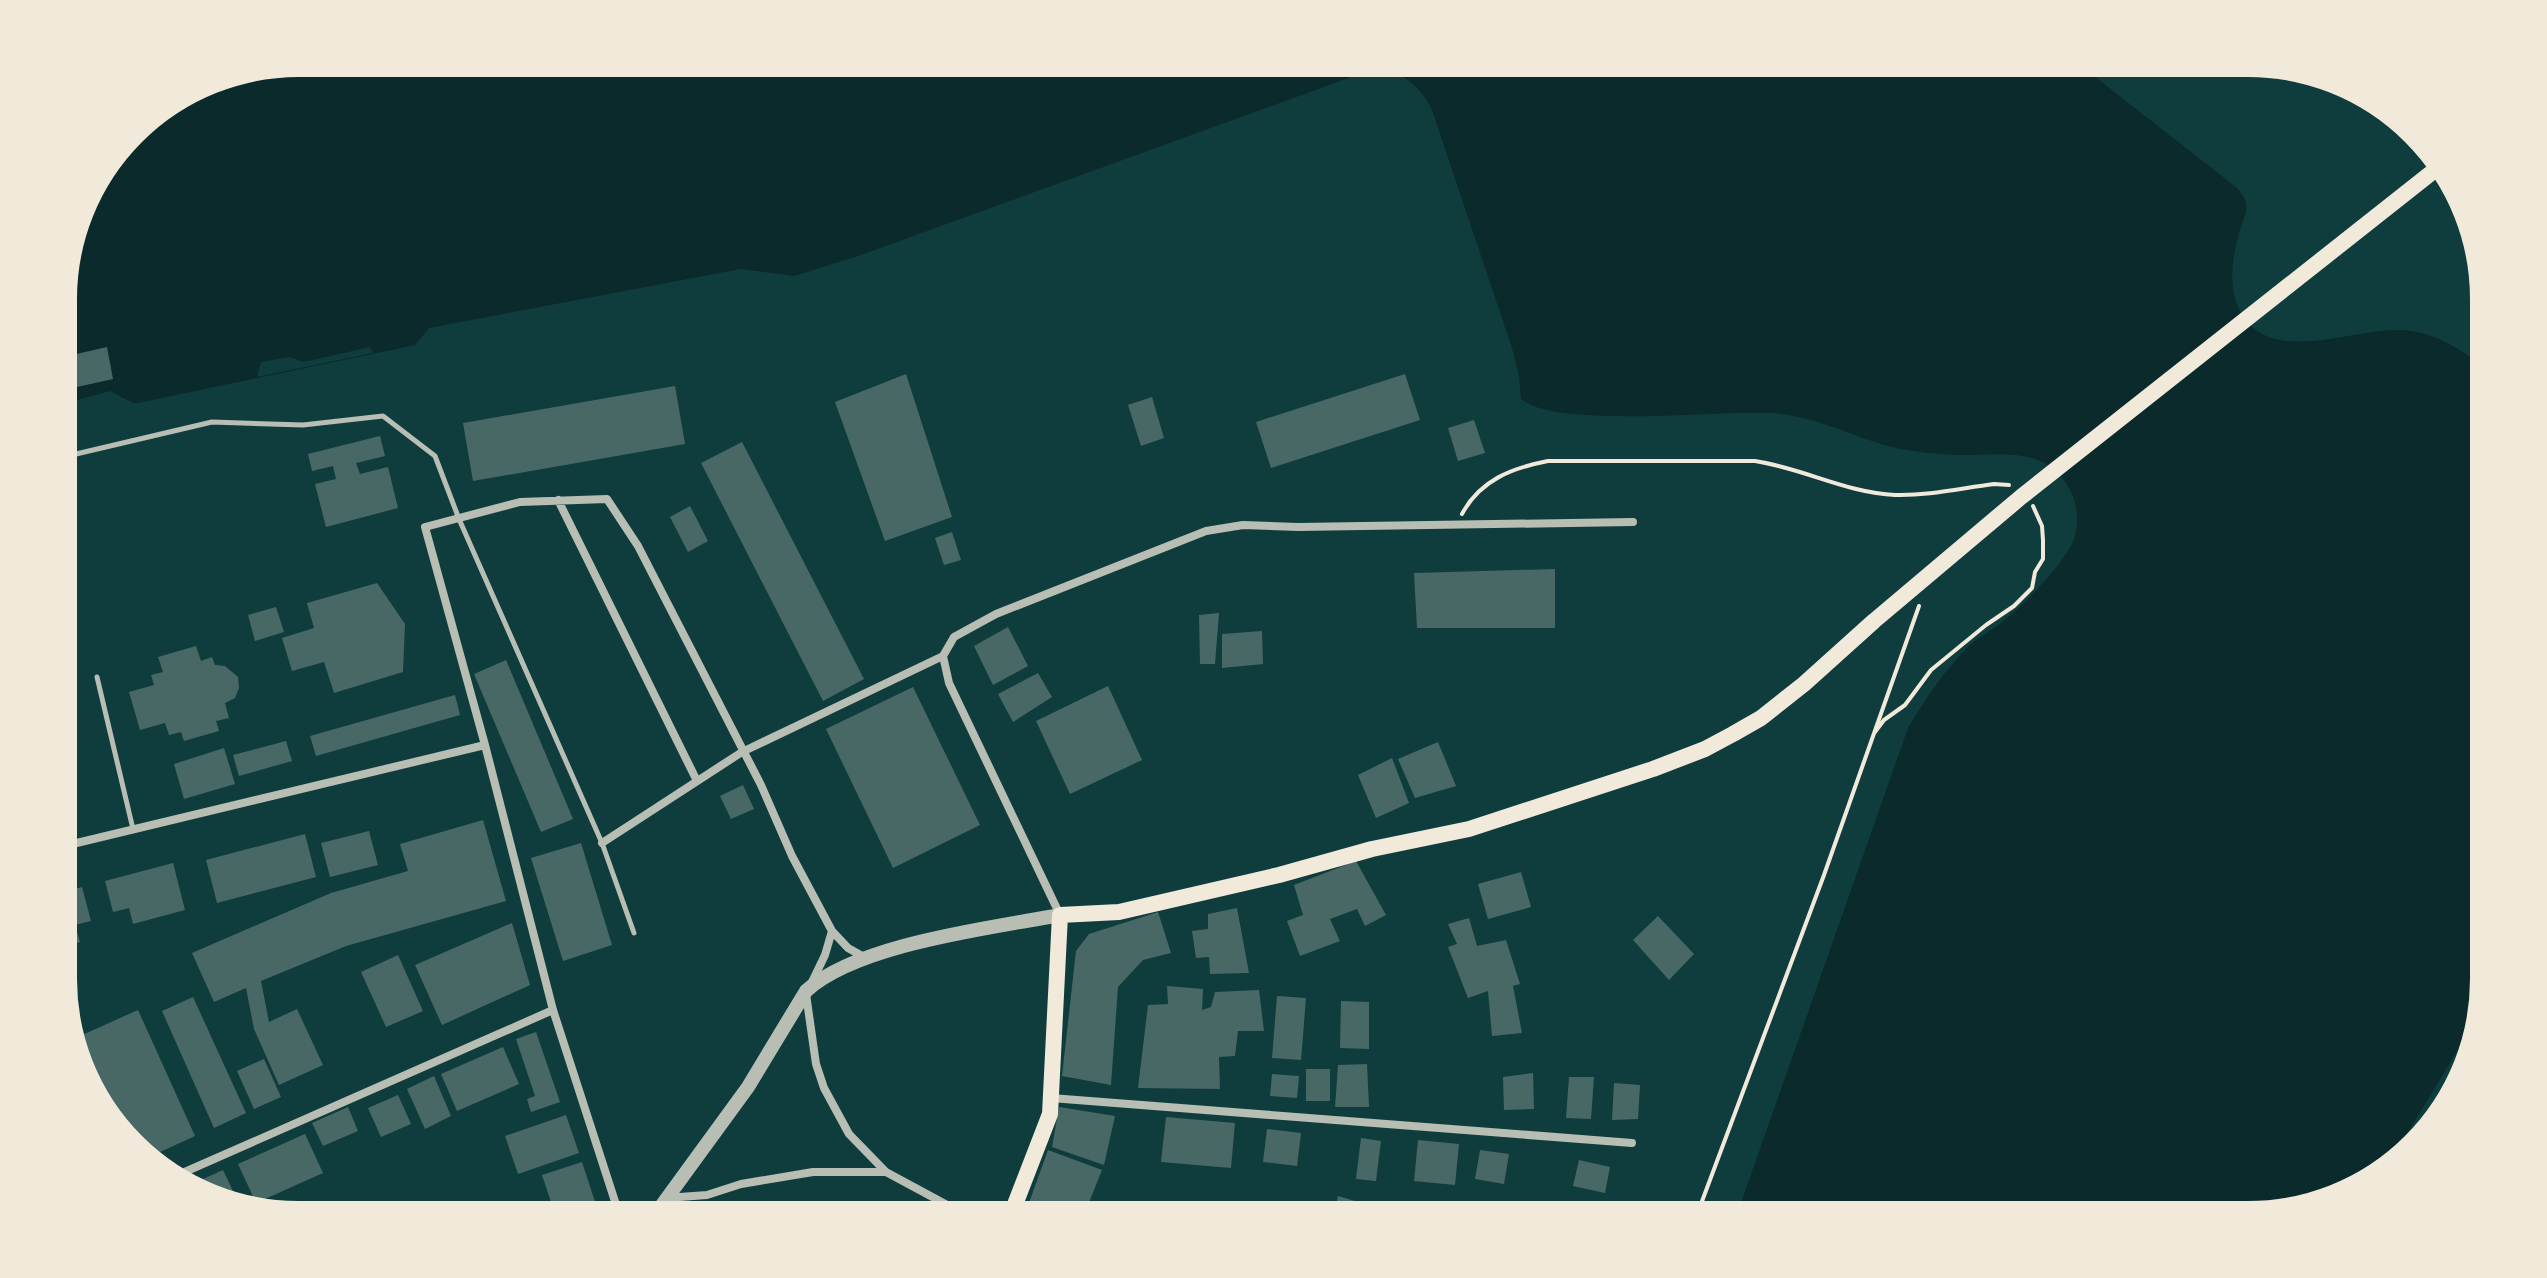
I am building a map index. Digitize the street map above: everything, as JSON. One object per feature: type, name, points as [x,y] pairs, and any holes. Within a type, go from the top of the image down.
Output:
[{"type":"main road","points":[[1014,1206],[1050,1114],[1060,915],[1119,912],[1279,875],[1372,849],[1469,829],[1705,749],[1761,718],[1804,684],[2021,494],[2435,170]]},
{"type":"street","points":[[616,1206],[553,1010],[425,527],[520,502],[607,499],[638,546],[832,931],[863,957],[874,956]]},
{"type":"street","points":[[558,500],[697,781]]},
{"type":"street","points":[[602,843],[742,752],[943,656],[954,637],[996,614],[1206,531],[1243,525],[1298,527],[1633,522]]},
{"type":"street","points":[[806,991],[835,971],[874,956],[953,935],[1060,915],[949,683],[943,656]]},
{"type":"street","points":[[72,844],[485,745]]},
{"type":"street","points":[[661,1206],[748,1087],[822,962],[832,931]]},
{"type":"street","points":[[806,991],[811,1038],[824,1088],[849,1134],[886,1172],[949,1206]]},
{"type":"street","points":[[181,1173],[553,1010]]},
{"type":"street","points":[[1051,1098],[1632,1143]]},
{"type":"street","points":[[666,1198],[707,1195],[741,1184],[813,1172],[886,1172]]},
{"type":"lane","points":[[72,455],[212,422],[303,425],[383,416],[435,456],[459,519],[602,843],[634,933]]},
{"type":"lane","points":[[97,677],[133,829]]},
{"type":"path","points":[[1461,525],[1462,514],[1479,491],[1499,476],[1522,466],[1548,461],[1755,461],[1783,465],[1869,491],[1894,495],[1994,484],[2021,494],[2042,526],[2043,559],[2035,572],[2032,588],[2014,606],[1931,670],[1905,705],[1884,720],[1875,732]]},
{"type":"path","points":[[1700,1206],[1920,603]]},
{"type":"water","points":[[299,72],[1365,72],[861,255],[794,276],[741,269],[429,328],[415,345],[138,403],[110,391],[72,401],[72,284],[89,212],[102,185],[119,161],[149,128],[185,102],[240,80]]},
{"type":"water","points":[[1391,72],[2089,72],[2237,188],[2243,196],[2246,209],[2235,249],[2232,272],[2234,295],[2243,316],[2258,331],[2276,339],[2298,341],[2391,330],[2411,331],[2442,340],[2475,360],[2475,994],[2468,1032],[2396,1151],[2349,1183],[2292,1202],[2263,1206],[1740,1206],[1908,728],[1957,659],[2035,592],[2063,558],[2077,527],[2073,498],[2061,476],[2049,466],[2020,456],[1954,455],[1900,449],[1821,423],[1772,413],[1602,416],[1539,408],[1521,399],[1513,351],[1432,110],[1422,93]]},
{"type":"pier","points":[[370,347],[373,353],[257,377],[261,362],[289,357],[304,362]]},
{"type":"building","points":[[107,347],[113,379],[72,388],[72,355]]},
{"type":"building","points":[[906,374],[952,517],[885,541],[835,402]]},
{"type":"building","points":[[1405,374],[1420,420],[1271,468],[1256,422]]},
{"type":"building","points":[[675,386],[685,444],[473,481],[463,423]]},
{"type":"building","points":[[1152,397],[1164,438],[1141,446],[1128,405]]},
{"type":"building","points":[[1474,420],[1485,453],[1458,461],[1448,428]]},
{"type":"building","points":[[380,436],[385,456],[356,463],[360,474],[388,467],[398,508],[326,527],[315,484],[336,479],[333,466],[312,471],[308,454]]},
{"type":"building","points":[[742,442],[864,679],[823,701],[701,463]]},
{"type":"building","points":[[690,506],[708,541],[688,552],[670,517]]},
{"type":"building","points":[[952,532],[961,560],[944,565],[935,538]]},
{"type":"building","points":[[1555,569],[1555,628],[1417,628],[1414,573]]},
{"type":"building","points":[[377,583],[405,624],[403,672],[334,693],[324,662],[292,671],[282,638],[314,628],[307,603]]},
{"type":"building","points":[[276,607],[284,632],[255,641],[248,615]]},
{"type":"building","points":[[1219,613],[1215,664],[1200,664],[1199,615]]},
{"type":"building","points":[[1008,627],[1028,666],[993,685],[974,646]]},
{"type":"building","points":[[1262,631],[1263,664],[1222,668],[1222,634]]},
{"type":"building","points":[[196,646],[201,661],[212,657],[215,665],[225,666],[238,677],[239,688],[235,698],[225,703],[229,718],[216,721],[219,731],[184,741],[181,732],[169,735],[165,723],[140,730],[129,692],[154,685],[151,675],[163,672],[158,657]]},
{"type":"building","points":[[506,660],[573,819],[541,832],[474,674]]},
{"type":"building","points":[[1038,673],[1052,697],[1013,722],[998,694]]},
{"type":"building","points":[[1108,686],[1142,760],[1070,794],[1036,721]]},
{"type":"building","points":[[913,687],[980,825],[893,868],[826,729]]},
{"type":"building","points":[[455,695],[460,715],[316,756],[310,736]]},
{"type":"building","points":[[286,741],[292,761],[239,776],[233,755]]},
{"type":"building","points":[[1438,742],[1456,786],[1415,798],[1398,759]]},
{"type":"building","points":[[224,748],[235,784],[184,799],[174,764]]},
{"type":"building","points":[[1392,758],[1409,803],[1376,818],[1358,775]]},
{"type":"building","points":[[743,785],[754,809],[731,819],[720,796]]},
{"type":"building","points":[[483,820],[506,901],[346,946],[261,981],[269,1022],[297,1009],[323,1065],[279,1085],[254,1029],[246,988],[214,1002],[192,953],[331,893],[408,871],[400,844]]},
{"type":"building","points":[[369,831],[378,865],[330,877],[321,843]]},
{"type":"building","points":[[305,834],[316,877],[217,903],[206,860]]},
{"type":"building","points":[[581,843],[612,945],[563,961],[531,858]]},
{"type":"building","points":[[1356,861],[1386,915],[1365,926],[1357,909],[1330,919],[1340,941],[1300,956],[1287,921],[1303,915],[1294,885]]},
{"type":"building","points":[[173,863],[185,910],[133,924],[129,908],[113,912],[105,881]]},
{"type":"building","points":[[1521,872],[1531,907],[1488,919],[1478,884]]},
{"type":"building","points":[[82,887],[91,921],[75,925],[80,942],[72,944],[72,890]]},
{"type":"building","points":[[1237,908],[1249,973],[1210,974],[1209,957],[1196,958],[1192,931],[1208,929],[1208,914]]},
{"type":"building","points":[[1158,912],[1171,953],[1143,960],[1118,987],[1111,1085],[1062,1076],[1076,951],[1089,934]]},
{"type":"building","points":[[1658,916],[1694,954],[1669,980],[1633,940]]},
{"type":"building","points":[[1469,918],[1477,946],[1506,940],[1520,984],[1513,986],[1522,1033],[1492,1036],[1488,991],[1468,998],[1448,947],[1457,944],[1448,924]]},
{"type":"building","points":[[512,923],[530,985],[442,1025],[415,965]]},
{"type":"building","points":[[398,955],[423,1011],[386,1027],[361,972]]},
{"type":"building","points":[[1167,986],[1203,989],[1202,1010],[1211,1007],[1215,992],[1259,990],[1264,1031],[1238,1031],[1235,1056],[1219,1057],[1220,1089],[1138,1088],[1148,1005],[1168,1004]]},
{"type":"building","points":[[1277,996],[1306,998],[1301,1060],[1272,1058]]},
{"type":"building","points":[[193,997],[246,1113],[214,1128],[162,1011]]},
{"type":"building","points":[[1341,1001],[1369,1002],[1369,1049],[1340,1048]]},
{"type":"building","points":[[138,1010],[195,1136],[155,1154],[138,1140],[113,1108],[80,1036]]},
{"type":"building","points":[[536,1032],[560,1102],[531,1112],[527,1099],[535,1096],[516,1039]]},
{"type":"building","points":[[503,1047],[519,1084],[457,1111],[441,1074]]},
{"type":"building","points":[[264,1059],[281,1097],[254,1109],[237,1071]]},
{"type":"building","points":[[1367,1064],[1369,1107],[1335,1107],[1338,1065]]},
{"type":"building","points":[[1306,1069],[1330,1069],[1330,1101],[1306,1101]]},
{"type":"building","points":[[1533,1073],[1534,1109],[1504,1110],[1503,1077]]},
{"type":"building","points":[[1272,1074],[1299,1076],[1297,1098],[1270,1096]]},
{"type":"building","points":[[434,1076],[451,1116],[425,1129],[407,1089]]},
{"type":"building","points":[[1569,1077],[1594,1077],[1591,1119],[1566,1118]]},
{"type":"building","points":[[1614,1083],[1640,1085],[1638,1119],[1612,1120]]},
{"type":"building","points":[[398,1095],[411,1124],[381,1137],[368,1108]]},
{"type":"building","points":[[348,1107],[358,1131],[323,1146],[312,1123]]},
{"type":"building","points":[[1059,1107],[1115,1116],[1104,1165],[1052,1147]]},
{"type":"building","points":[[566,1115],[579,1153],[518,1174],[505,1136]]},
{"type":"building","points":[[1166,1117],[1235,1123],[1231,1168],[1161,1162]]},
{"type":"building","points":[[1267,1129],[1301,1133],[1297,1166],[1263,1162]]},
{"type":"building","points":[[305,1134],[323,1173],[259,1202],[255,1201],[238,1164]]},
{"type":"building","points":[[1361,1138],[1381,1141],[1376,1181],[1356,1179]]},
{"type":"building","points":[[1418,1140],[1459,1144],[1455,1185],[1414,1181]]},
{"type":"building","points":[[1048,1150],[1102,1170],[1089,1206],[1028,1206]]},
{"type":"building","points":[[1480,1150],[1509,1154],[1504,1184],[1475,1179]]},
{"type":"building","points":[[1579,1160],[1610,1167],[1605,1193],[1573,1186]]},
{"type":"building","points":[[582,1162],[596,1206],[552,1206],[542,1175]]},
{"type":"building","points":[[223,1170],[233,1191],[226,1194],[196,1182]]},
{"type":"building","points":[[1338,1196],[1368,1205],[1368,1206],[1336,1206]]}]
